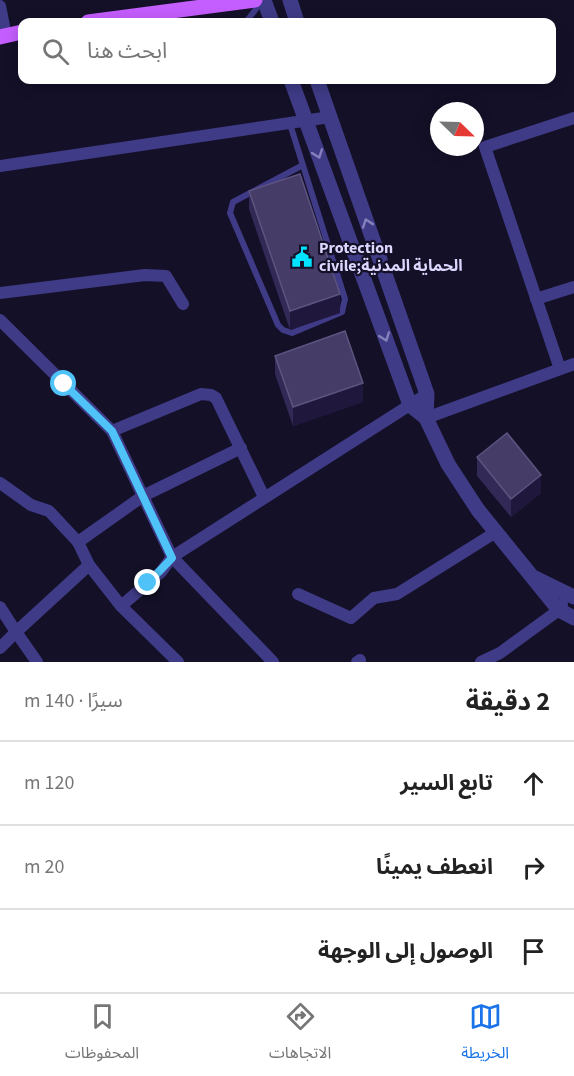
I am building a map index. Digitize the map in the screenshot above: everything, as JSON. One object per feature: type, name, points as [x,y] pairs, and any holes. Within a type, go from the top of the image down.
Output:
[{"type":"main road","points":[[126,18],[190,4],[255,0]]},
{"type":"main road","points":[[3,36],[18,33]]},
{"type":"street","points":[[263,0],[270,18]]},
{"type":"street","points":[[290,0],[296,18]]},
{"type":"street","points":[[0,6],[3,36]]},
{"type":"street","points":[[292,84],[410,405],[426,418],[448,464],[478,510],[559,609],[574,618]]},
{"type":"street","points":[[318,84],[427,394],[426,418]]},
{"type":"street","points":[[0,166],[330,117]]},
{"type":"street","points":[[560,369],[485,147],[574,118]]},
{"type":"street","points":[[0,293],[145,274],[166,276],[183,304]]},
{"type":"street","points":[[536,299],[574,288]]},
{"type":"street","points":[[0,320],[112,431],[172,558],[273,662]]},
{"type":"street","points":[[426,418],[574,364]]},
{"type":"street","points":[[112,431],[201,394],[211,395],[216,398],[264,497]]},
{"type":"street","points":[[122,606],[172,558],[427,394]]},
{"type":"street","points":[[78,542],[142,496],[241,448]]},
{"type":"street","points":[[0,483],[31,505],[49,511],[78,542],[89,565],[122,606],[178,662]]},
{"type":"street","points":[[298,594],[351,618],[374,598],[398,594],[496,532]]},
{"type":"street","points":[[0,648],[89,565]]},
{"type":"street","points":[[481,662],[501,657],[559,609],[572,595],[535,578]]},
{"type":"street","points":[[0,607],[37,662]]},
{"type":"lane","points":[[249,18],[263,0]]},
{"type":"lane","points":[[290,124],[303,165],[346,303],[342,312],[292,333],[278,325],[230,213],[233,202],[303,165]]},
{"type":"building","points":[[300,174],[340,294],[290,311],[249,191]]},
{"type":"building","points":[[345,331],[363,383],[293,407],[275,356]]},
{"type":"building","points":[[507,433],[541,475],[511,499],[477,457]]},
{"type":"place","name":"Protection civile;الحماية المدنية","points":[[302,257]]},
{"type":"route","points":[[64,384],[112,431],[172,558],[148,583]]}]
